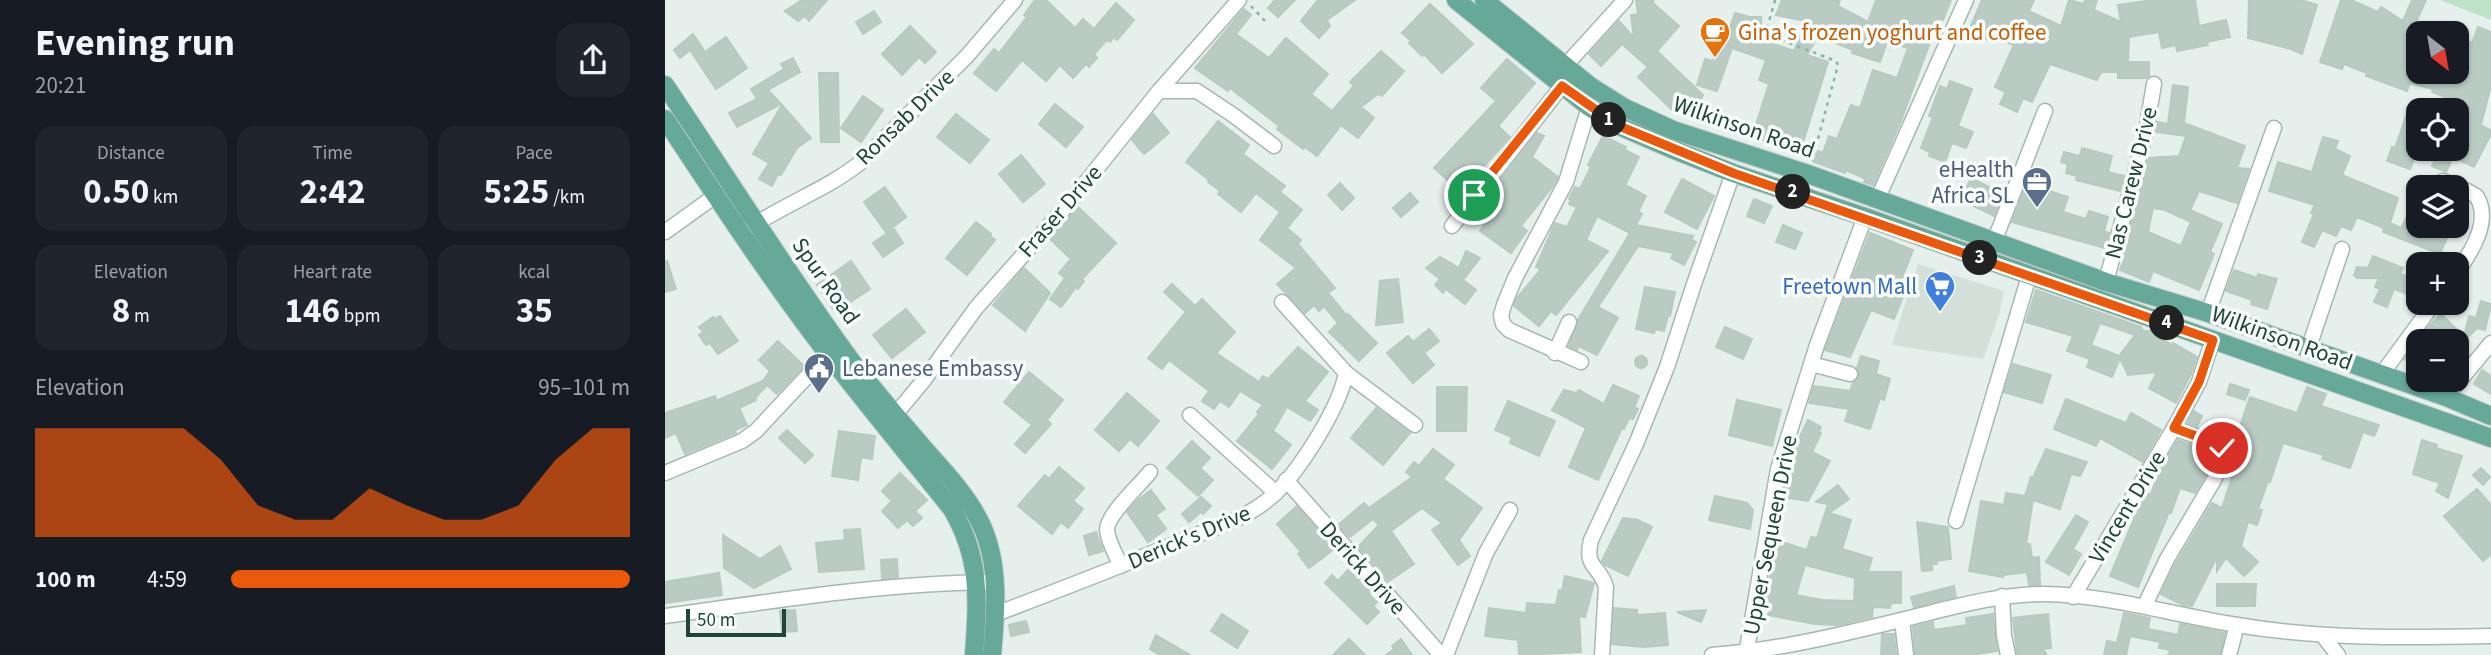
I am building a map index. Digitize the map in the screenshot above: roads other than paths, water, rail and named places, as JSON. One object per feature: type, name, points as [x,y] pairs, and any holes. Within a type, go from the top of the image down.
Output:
[{"type":"main road","name":"Wilkinson Road","points":[[1456,0],[1589,107],[1619,126],[1733,173],[2491,438]]},
{"type":"main road","name":"Wilkinson Road","points":[[1484,0],[1590,86],[1625,108],[1673,130],[1803,172],[2106,282],[2208,313],[2446,397],[2491,416]]},
{"type":"main road","name":"Spur Road","points":[[665,85],[703,142],[749,229],[828,354],[847,368]]},
{"type":"main road","name":"Spur Road","points":[[665,119],[715,196],[749,229],[847,368],[890,420],[952,509],[965,532],[975,568],[974,655]]},
{"type":"main road","points":[[685,153],[703,142]]},
{"type":"main road","points":[[1792,192],[1803,172]]},
{"type":"main road","points":[[1968,253],[1974,235]]},
{"type":"main road","name":"Spur Road","points":[[890,420],[955,484],[982,526],[992,562],[994,582],[996,614],[992,655]]},
{"type":"street","name":"Ronsab Drive","points":[[749,229],[861,162],[967,56],[1015,0]]},
{"type":"street","name":"Fraser Drive","points":[[890,420],[924,380],[976,307],[1070,202],[1159,91],[1239,0]]},
{"type":"street","points":[[1565,66],[1625,0]]},
{"type":"street","points":[[1877,200],[1966,0]]},
{"type":"street","name":"Nas Carew Drive","points":[[2106,282],[2146,131],[2154,84]]},
{"type":"street","points":[[1451,226],[1562,86]]},
{"type":"street","points":[[1159,91],[1197,92],[1274,146]]},
{"type":"street","points":[[1581,362],[1509,330],[1503,324],[1501,315],[1515,278],[1566,182],[1589,107]]},
{"type":"street","points":[[1994,242],[2045,111]]},
{"type":"street","points":[[2208,313],[2274,128]]},
{"type":"street","points":[[1602,655],[1606,587],[1590,561],[1588,552],[1667,367],[1733,173]]},
{"type":"street","points":[[2469,193],[2487,208],[2489,219],[2486,233],[2469,256]]},
{"type":"street","points":[[665,232],[715,196]]},
{"type":"street","name":"Upper Sequeen Drive","points":[[1746,654],[1778,469],[1811,364],[1865,217]]},
{"type":"street","points":[[2308,350],[2342,249]]},
{"type":"street","points":[[1956,521],[2029,275]]},
{"type":"street","points":[[1282,302],[1346,373],[1415,425]]},
{"type":"street","points":[[2381,374],[2425,315]]},
{"type":"street","points":[[1555,352],[1569,323]]},
{"type":"street","name":"Vincent Drive","points":[[2073,597],[2174,428],[2199,382],[2213,340]]},
{"type":"street","points":[[2446,397],[2491,343]]},
{"type":"street","points":[[665,473],[726,449],[749,436],[828,354]]},
{"type":"street","points":[[1811,364],[1850,374]]},
{"type":"street","name":"Derick's Drive","points":[[996,614],[1250,512],[1276,493],[1308,450],[1336,404],[1346,373]]},
{"type":"street","points":[[1190,415],[1276,493]]},
{"type":"street","points":[[2145,605],[2167,559],[2214,480],[2225,454],[2218,444],[2174,428]]},
{"type":"street","points":[[1121,566],[1108,538],[1107,526],[1113,514],[1150,472]]},
{"type":"street","name":"Derick Drive","points":[[1286,480],[1441,655]]},
{"type":"street","points":[[1446,655],[1486,553],[1510,510]]},
{"type":"street","points":[[665,616],[804,597],[994,582]]},
{"type":"street","points":[[1712,655],[1746,654],[1849,634],[2002,596],[2046,594],[2119,601],[2237,625],[2323,636],[2491,636]]},
{"type":"street","points":[[2002,596],[2008,655]]},
{"type":"street","points":[[1902,620],[1906,655]]},
{"type":"street","points":[[2229,655],[2237,625]]},
{"type":"street","points":[[2323,636],[2336,654]]},
{"type":"place","name":"Gina's frozen yoghurt and coffee","points":[[1715,59]]},
{"type":"place","name":"eHealth Africa SL","points":[[2037,209]]},
{"type":"place","name":"Freetown Mall","points":[[1940,313]]},
{"type":"place","name":"Lebanese Embassy","points":[[819,395]]}]
